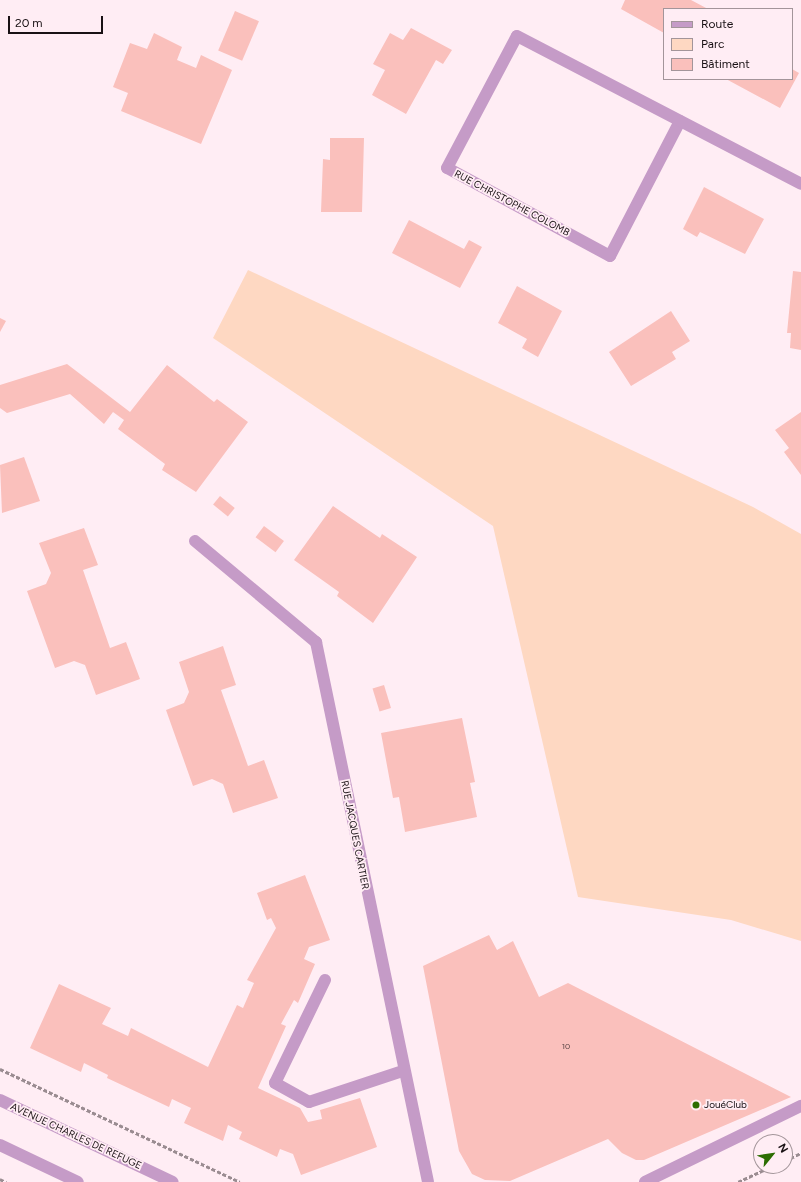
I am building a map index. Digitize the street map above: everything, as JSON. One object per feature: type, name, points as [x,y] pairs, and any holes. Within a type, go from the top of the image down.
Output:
[{"type":"street","name":"RUE CHRISTOPHE COLOMB","points":[[680,121],[610,256],[447,168],[518,36],[801,184]]},
{"type":"street","name":"RUE JACQUES CARTIER","points":[[195,541],[316,642],[403,1071],[428,1182]]},
{"type":"street","points":[[325,980],[275,1083],[309,1102],[403,1071]]},
{"type":"street","name":"AVENUE CHARLES DE REFUGE","points":[[0,1100],[173,1182]]},
{"type":"street","points":[[645,1182],[801,1106]]},
{"type":"street","points":[[0,1145],[78,1182]]},
{"type":"path","points":[[0,1069],[240,1182]]},
{"type":"path","points":[[738,1182],[756,1174]]},
{"type":"path","points":[[0,1179],[6,1182]]},
{"type":"green space","points":[[248,270],[753,507],[801,534],[801,941],[731,920],[578,897],[493,526],[213,338]]},
{"type":"building","points":[[625,0],[691,0],[706,8],[663,8],[663,32],[621,9]]},
{"type":"building","points":[[235,11],[259,21],[242,61],[218,51]]},
{"type":"building","points":[[411,28],[452,50],[443,64],[436,60],[406,114],[372,95],[385,70],[373,64],[390,33],[403,40]]},
{"type":"building","points":[[154,33],[182,47],[177,60],[196,68],[201,55],[232,70],[201,144],[121,111],[128,93],[113,87],[130,43],[147,49]]},
{"type":"building","points":[[793,70],[799,73],[780,108],[728,80],[793,80]]},
{"type":"building","points":[[330,138],[364,138],[362,212],[321,212],[323,159],[330,160]]},
{"type":"building","points":[[704,187],[764,219],[745,254],[700,232],[697,237],[683,229]]},
{"type":"building","points":[[409,220],[464,249],[469,240],[482,247],[460,288],[392,253]]},
{"type":"building","points":[[793,271],[801,272],[801,350],[790,348],[791,333],[787,333]]},
{"type":"building","points":[[517,286],[562,311],[538,357],[522,348],[527,339],[498,323]]},
{"type":"building","points":[[671,311],[690,341],[672,352],[676,359],[631,386],[609,352]]},
{"type":"building","points":[[0,318],[6,321],[0,332]]},
{"type":"building","points":[[67,364],[130,412],[167,365],[214,402],[217,399],[248,422],[196,492],[162,470],[165,464],[118,429],[124,420],[113,412],[104,424],[70,394],[7,413],[0,408],[0,385]]},
{"type":"building","points":[[801,412],[801,475],[784,452],[789,448],[775,430]]},
{"type":"building","points":[[24,457],[40,501],[2,513],[0,465]]},
{"type":"building","points":[[220,496],[235,508],[228,517],[213,505]]},
{"type":"building","points":[[333,506],[380,538],[382,534],[417,557],[373,623],[337,596],[339,592],[294,560]]},
{"type":"building","points":[[264,526],[284,541],[276,552],[256,537]]},
{"type":"building","points":[[84,528],[98,565],[83,570],[110,648],[126,642],[140,679],[96,695],[85,665],[74,661],[55,668],[27,591],[46,584],[51,573],[39,543]]},
{"type":"building","points":[[223,646],[236,685],[221,690],[248,766],[264,760],[278,798],[233,813],[223,784],[212,779],[193,786],[166,710],[184,703],[189,692],[179,662]]},
{"type":"building","points":[[384,685],[391,708],[380,711],[373,689]]},
{"type":"building","points":[[462,718],[475,782],[470,783],[477,817],[405,832],[399,797],[393,798],[381,733]]},
{"type":"building","points":[[305,875],[330,940],[309,947],[304,959],[315,964],[298,1003],[294,1000],[281,1024],[286,1026],[258,1088],[300,1108],[308,1122],[322,1119],[320,1110],[360,1098],[377,1147],[301,1175],[293,1154],[280,1149],[277,1157],[239,1139],[242,1132],[228,1125],[223,1141],[184,1123],[191,1108],[172,1099],[169,1107],[107,1078],[108,1075],[84,1063],[81,1072],[30,1048],[59,984],[111,1008],[102,1024],[128,1036],[131,1028],[208,1067],[237,1005],[243,1008],[254,983],[247,980],[276,928],[271,918],[267,920],[257,893]]},
{"type":"building","points":[[489,935],[497,950],[513,941],[539,997],[568,983],[791,1097],[644,1160],[636,1160],[622,1153],[608,1139],[510,1181],[485,1180],[472,1174],[459,1151],[423,966]]},
{"type":"place","name":"JouéClub","points":[[696,1105]]}]
